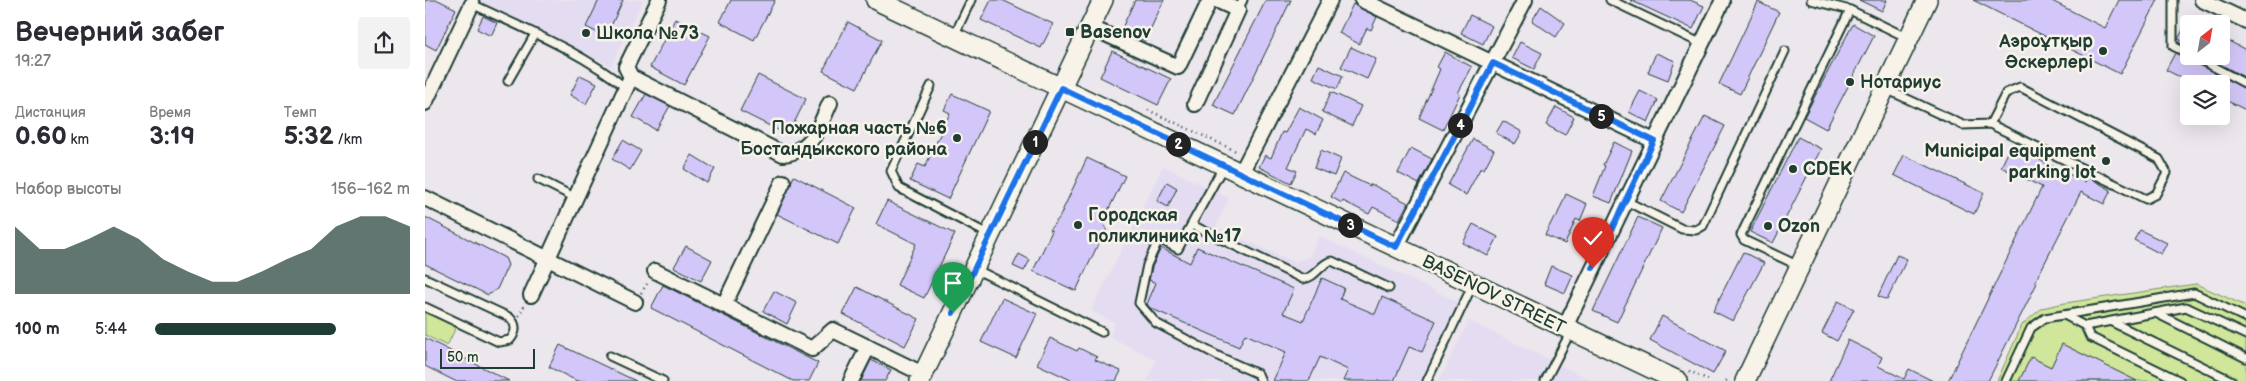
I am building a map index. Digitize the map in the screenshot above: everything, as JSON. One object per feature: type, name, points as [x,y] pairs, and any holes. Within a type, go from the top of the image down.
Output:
[{"type":"street","points":[[531,295],[629,82],[626,67],[659,0]]},
{"type":"street","name":"BASENOV STREET","points":[[876,0],[1061,88],[1238,165],[1396,247],[1678,381]]},
{"type":"street","points":[[655,271],[812,349],[833,330],[869,347],[922,377],[1103,0]]},
{"type":"street","points":[[1091,27],[1178,67],[1216,0],[1240,5],[1195,104]]},
{"type":"street","points":[[1238,165],[1330,0]]},
{"type":"street","points":[[1363,0],[1654,141]]},
{"type":"street","points":[[1396,247],[1525,0]]},
{"type":"street","points":[[1733,381],[1800,267],[1927,0]]},
{"type":"street","points":[[2203,0],[2246,21]]},
{"type":"street","points":[[1568,329],[1626,200],[1702,44],[1720,1]]},
{"type":"street","points":[[427,96],[472,4]]},
{"type":"street","points":[[629,82],[783,154],[798,152],[805,146],[815,135],[830,103]]},
{"type":"street","points":[[725,305],[783,182]]},
{"type":"street","points":[[425,198],[635,302]]},
{"type":"street","points":[[851,381],[869,347]]},
{"type":"lane","points":[[953,37],[971,0]]},
{"type":"lane","points":[[1610,0],[1702,44]]},
{"type":"lane","points":[[1811,0],[1850,10],[1909,38]]},
{"type":"lane","points":[[2173,0],[2173,46],[2180,50]]},
{"type":"lane","points":[[472,4],[535,34],[613,77],[629,82]]},
{"type":"lane","points":[[1800,267],[1744,240],[1741,235],[1850,10]]},
{"type":"lane","points":[[508,81],[535,34]]},
{"type":"lane","points":[[1626,200],[1682,229],[1696,230],[1703,226],[1785,51]]},
{"type":"lane","points":[[2210,65],[2246,84]]},
{"type":"lane","points":[[931,86],[891,171],[899,188],[991,235]]},
{"type":"lane","points":[[1885,89],[1963,125],[1990,124],[2146,199],[2156,194],[2167,173],[2159,159],[2019,87],[2005,93],[1990,124]]},
{"type":"lane","points":[[1238,165],[1192,225],[1178,249],[1159,239],[1147,266],[1139,302],[1156,323],[1220,357],[1258,374],[1261,381]]},
{"type":"lane","points":[[538,179],[576,198]]},
{"type":"lane","points":[[1192,225],[1303,279],[1314,275],[1327,262],[1332,261],[1389,288]]},
{"type":"lane","points":[[974,269],[1102,332]]},
{"type":"lane","points":[[425,278],[509,318],[514,324],[514,335],[506,341],[499,342],[425,307]]},
{"type":"lane","points":[[1427,381],[1473,284]]},
{"type":"lane","points":[[2006,381],[2031,328],[2045,318],[2194,293],[2246,318]]},
{"type":"lane","points":[[2064,315],[2085,326],[2187,307],[2246,335]]},
{"type":"lane","points":[[2155,313],[2246,358]]},
{"type":"lane","points":[[2111,322],[2232,381]]},
{"type":"lane","points":[[2085,326],[2090,337],[2180,381]]},
{"type":"lane","points":[[1545,381],[1568,329]]},
{"type":"lane","points":[[610,356],[663,381]]},
{"type":"path","points":[[1145,109],[1238,165]]},
{"type":"path","points":[[635,302],[655,271]]},
{"type":"path","points":[[514,324],[531,295]]},
{"type":"shaded area","name":"Школа №73","points":[[477,0],[643,0],[611,66]]},
{"type":"shaded area","points":[[1163,166],[1229,198],[1216,227],[1294,262],[1310,257],[1319,236],[1460,303],[1422,381],[1147,381],[1156,360],[1110,337],[1115,323],[1091,311]]},
{"type":"shaded area","points":[[1469,321],[1593,381],[1439,381]]},
{"type":"green space","points":[[2196,284],[2246,306],[2246,381],[1997,381],[2022,325],[2042,308]]},
{"type":"green space","points":[[425,307],[458,323],[447,346],[425,335]]},
{"type":"building","points":[[425,0],[438,0],[456,9],[436,50],[425,44]]},
{"type":"building","points":[[599,0],[623,0],[606,37],[586,27]]},
{"type":"building","points":[[731,0],[775,0],[754,40],[720,22]]},
{"type":"building","points":[[991,0],[1002,0],[1053,24],[1041,48],[981,20]]},
{"type":"building","points":[[1135,0],[1164,0],[1145,41],[1121,30]]},
{"type":"building","points":[[1266,0],[1291,0],[1235,115],[1213,105]]},
{"type":"building","points":[[1630,0],[1690,0],[1704,6],[1693,29]]},
{"type":"building","points":[[1859,0],[1887,0],[1882,11]]},
{"type":"building","name":"Аэроұтқыр Әскерлері","points":[[1973,0],[2050,0],[2105,28],[2119,0],[2158,0],[2120,74]]},
{"type":"building","points":[[1758,2],[1779,12],[1740,94],[1719,84]]},
{"type":"building","points":[[1353,4],[1377,17],[1371,30],[1367,28],[1359,44],[1339,33]]},
{"type":"building","points":[[1541,6],[1565,23],[1556,37],[1532,21]]},
{"type":"building","points":[[1470,15],[1492,26],[1483,44],[1461,33]]},
{"type":"building","points":[[483,16],[497,23],[491,36],[477,29]]},
{"type":"building","points":[[675,19],[710,36],[684,85],[650,67]]},
{"type":"building","points":[[848,22],[882,40],[857,88],[823,71]]},
{"type":"building","points":[[1853,24],[1874,36],[1826,129],[1804,117]]},
{"type":"building","points":[[1520,42],[1542,53],[1534,69],[1512,58]]},
{"type":"building","points":[[2230,42],[2246,50],[2246,78],[2222,65],[2230,65]]},
{"type":"building","points":[[1351,47],[1376,59],[1367,79],[1341,67]]},
{"type":"building","points":[[1112,51],[1171,79],[1158,105],[1100,77]]},
{"type":"building","points":[[1445,52],[1472,67],[1458,93],[1460,94],[1443,130],[1419,118],[1440,69],[1437,67]]},
{"type":"building","points":[[1656,53],[1675,61],[1668,80],[1648,72]]},
{"type":"building","points":[[2175,53],[2180,56],[2180,65],[2199,65],[2218,75],[2180,75],[2180,77],[2166,70]]},
{"type":"building","points":[[1319,65],[1343,76],[1337,89],[1313,78]]},
{"type":"building","points":[[580,75],[597,83],[586,104],[570,95]]},
{"type":"building","points":[[758,75],[806,99],[788,135],[740,111]]},
{"type":"building","points":[[2230,81],[2246,89],[2246,110],[2230,102]]},
{"type":"building","points":[[1640,91],[1658,100],[1648,122],[1629,112]]},
{"type":"building","points":[[1331,92],[1361,106],[1352,126],[1322,112]]},
{"type":"building","points":[[646,94],[670,106],[656,130],[633,117]]},
{"type":"building","name":"Пожарная часть №6 Бостандыкского района","points":[[952,94],[989,111],[948,199],[910,181],[918,164],[925,167],[950,113],[944,110]]},
{"type":"building","points":[[1299,107],[1323,120],[1316,134],[1306,129],[1288,167],[1297,171],[1291,183],[1259,167],[1265,155],[1271,158],[1282,132],[1285,133]]},
{"type":"building","points":[[1556,107],[1574,117],[1565,135],[1546,125]]},
{"type":"building","points":[[1705,116],[1725,126],[1681,212],[1661,201]]},
{"type":"building","points":[[1503,121],[1522,132],[1515,144],[1496,133]]},
{"type":"building","points":[[1798,137],[1821,149],[1773,243],[1750,232]]},
{"type":"building","points":[[1473,139],[1494,150],[1484,169],[1481,167],[1466,195],[1448,185]]},
{"type":"building","points":[[623,140],[641,151],[630,170],[612,159]]},
{"type":"building","points":[[1614,142],[1632,151],[1611,203],[1593,196],[1605,166],[1603,165]]},
{"type":"building","points":[[2011,146],[2085,182],[2088,177],[2111,190],[2104,204],[2081,192],[2035,282],[2037,283],[1988,381],[1948,381],[2042,187],[2001,167]]},
{"type":"building","points":[[1411,148],[1432,159],[1419,184],[1398,173]]},
{"type":"building","points":[[1321,150],[1341,159],[1334,176],[1314,168]]},
{"type":"building","points":[[692,155],[715,169],[707,183],[684,169]]},
{"type":"building","points":[[1904,155],[1984,193],[1974,214],[1894,175]]},
{"type":"building","name":"Городская поликлиника №17","points":[[1087,158],[1125,176],[1102,223],[1106,227],[1106,234],[1101,238],[1076,291],[1033,271],[1052,231],[1049,230],[1059,218]]},
{"type":"building","points":[[1343,173],[1370,186],[1371,184],[1408,203],[1399,220],[1373,207],[1369,214],[1331,197]]},
{"type":"building","points":[[794,176],[856,208],[838,244],[777,214]]},
{"type":"building","points":[[1167,182],[1177,188],[1168,207],[1157,201]]},
{"type":"building","points":[[1566,194],[1587,204],[1580,221],[1576,219],[1565,244],[1545,235],[1554,217],[1556,218]]},
{"type":"building","points":[[887,201],[955,234],[924,298],[897,285],[916,244],[876,224]]},
{"type":"building","points":[[425,217],[505,258],[508,265],[497,289],[488,295],[425,264]]},
{"type":"building","points":[[1638,217],[1662,228],[1617,322],[1593,311]]},
{"type":"building","points":[[1473,224],[1498,237],[1488,256],[1463,243]]},
{"type":"building","points":[[2140,230],[2167,243],[2161,254],[2134,240]]},
{"type":"building","points":[[686,246],[712,260],[701,281],[674,267]]},
{"type":"building","points":[[1197,247],[1294,289],[1283,313],[1303,321],[1322,278],[1344,288],[1340,299],[1375,314],[1382,297],[1436,321],[1422,352],[1409,347],[1394,381],[1343,381],[1348,370],[1320,357],[1309,381],[1273,381],[1286,352],[1245,334],[1239,347],[1150,308],[1147,304],[1156,283],[1149,280],[1152,267],[1161,248],[1190,263]]},
{"type":"building","points":[[1743,252],[1764,263],[1733,321],[1713,311]]},
{"type":"building","points":[[1019,254],[1030,260],[1024,271],[1013,266]]},
{"type":"building","points":[[1897,255],[1907,259],[1887,300],[1878,296]]},
{"type":"building","points":[[1551,266],[1573,275],[1565,293],[1544,284]]},
{"type":"building","points":[[663,285],[818,363],[809,381],[793,381],[651,308]]},
{"type":"building","points":[[857,287],[919,319],[905,346],[843,314]]},
{"type":"building","points":[[774,291],[797,303],[787,324],[763,311]]},
{"type":"building","points":[[1002,298],[1037,314],[1016,358],[981,342]]},
{"type":"building","points":[[1838,301],[1854,309],[1837,341],[1822,333]]},
{"type":"building","points":[[1662,316],[1726,351],[1713,374],[1650,340]]},
{"type":"building","points":[[425,338],[509,381],[455,381],[425,366]]},
{"type":"building","points":[[1050,338],[1077,351],[1079,348],[1097,357],[1095,360],[1121,371],[1116,381],[1073,381],[1037,364]]},
{"type":"building","points":[[1848,340],[1882,357],[1878,366],[1904,379],[1909,369],[1933,381],[1829,381]]},
{"type":"building","points":[[2062,344],[2137,381],[2019,381],[2031,357],[2051,367]]},
{"type":"building","points":[[560,345],[636,381],[577,381],[549,367]]},
{"type":"building","points":[[871,360],[891,370],[885,381],[861,381]]},
{"type":"place","name":"Basenov","points":[[1070,32]]},
{"type":"place","name":"Школа №73","points":[[586,33]]},
{"type":"place","name":"Аэроұтқыр Әскерлері","points":[[2103,51]]},
{"type":"place","name":"Нотариуc","points":[[1850,82]]},
{"type":"place","name":"Пожарная часть №6 Бостандыкского района","points":[[957,138]]},
{"type":"place","name":"Municipal equipment parking lot","points":[[2106,161]]},
{"type":"place","name":"CDEK","points":[[1793,169]]},
{"type":"place","name":"Городская поликлиника №17","points":[[1078,225]]},
{"type":"place","name":"Ozon","points":[[1768,226]]},
{"type":"route","points":[[953,313],[1061,88],[1396,247],[1493,63],[1654,141],[1593,268]]}]
